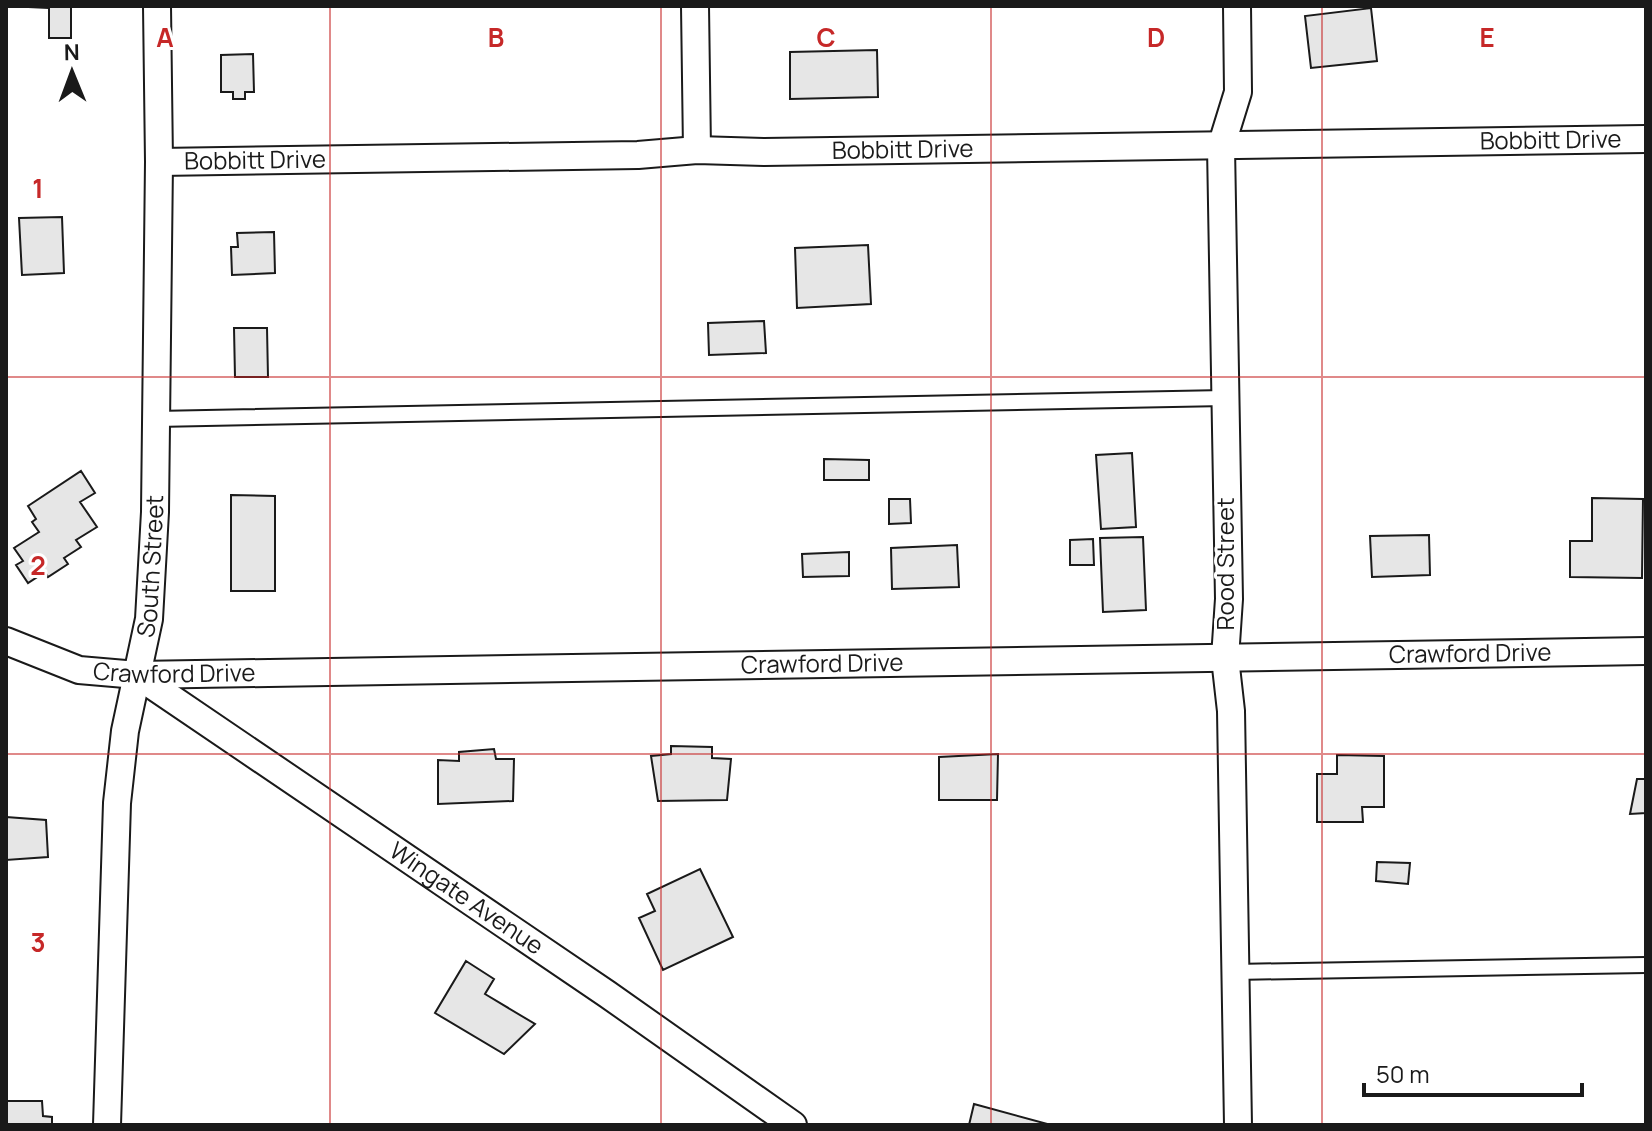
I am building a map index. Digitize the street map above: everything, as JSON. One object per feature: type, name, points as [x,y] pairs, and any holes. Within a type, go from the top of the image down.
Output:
[{"type":"street","name":"South Street","points":[[107,1125],[117,803],[125,731],[149,619],[155,512],[159,162],[157,6]]},
{"type":"street","points":[[695,6],[697,150]]},
{"type":"street","name":"Rood Street","points":[[1237,6],[1238,92],[1221,147],[1229,599],[1225,658],[1231,711],[1238,1125]]},
{"type":"street","name":"Bobbitt Drive","points":[[159,162],[638,155],[697,150],[1221,147],[1646,139]]},
{"type":"street","name":"Crawford Drive","points":[[6,641],[79,670],[137,675],[1646,651]]},
{"type":"street","name":"Wingate Avenue","points":[[137,675],[594,985],[793,1125]]},
{"type":"lane","points":[[156,419],[1225,398]]},
{"type":"lane","points":[[1235,972],[1646,965]]},
{"type":"building","points":[[7,6],[71,6],[71,38],[49,38],[49,8]]},
{"type":"building","points":[[1371,8],[1377,61],[1311,68],[1305,16]]},
{"type":"building","points":[[877,50],[878,97],[790,99],[790,52]]},
{"type":"building","points":[[253,54],[254,92],[245,92],[245,99],[233,99],[233,92],[221,92],[221,55]]},
{"type":"building","points":[[62,217],[64,273],[22,275],[19,218]]},
{"type":"building","points":[[274,232],[275,273],[232,275],[231,247],[238,247],[237,233]]},
{"type":"building","points":[[868,245],[871,304],[797,308],[795,248]]},
{"type":"building","points":[[764,321],[766,353],[709,355],[708,323]]},
{"type":"building","points":[[234,328],[267,328],[268,377],[235,377]]},
{"type":"building","points":[[1132,453],[1136,527],[1101,529],[1096,455]]},
{"type":"building","points":[[824,459],[869,460],[869,480],[824,480]]},
{"type":"building","points":[[81,471],[95,493],[80,502],[97,527],[76,540],[81,547],[64,558],[68,564],[48,577],[45,572],[28,583],[16,565],[23,561],[14,548],[39,532],[32,522],[36,519],[28,506]]},
{"type":"building","points":[[231,495],[275,496],[275,591],[231,591]]},
{"type":"building","points":[[1592,498],[1643,499],[1642,578],[1570,577],[1570,541],[1592,541]]},
{"type":"building","points":[[889,499],[910,499],[911,523],[889,524]]},
{"type":"building","points":[[1429,535],[1430,575],[1372,577],[1370,536]]},
{"type":"building","points":[[1143,537],[1146,610],[1103,612],[1100,538]]},
{"type":"building","points":[[1093,539],[1094,565],[1070,565],[1070,540]]},
{"type":"building","points":[[957,545],[959,587],[892,589],[891,548]]},
{"type":"building","points":[[849,552],[849,576],[803,577],[802,554]]},
{"type":"building","points":[[671,746],[712,747],[712,758],[731,759],[727,800],[658,801],[651,756],[671,754]]},
{"type":"building","points":[[494,749],[496,759],[514,759],[513,801],[438,804],[438,760],[459,761],[459,752]]},
{"type":"building","points":[[998,754],[997,800],[939,800],[939,757]]},
{"type":"building","points":[[1337,755],[1384,756],[1384,807],[1362,807],[1363,822],[1317,822],[1317,774],[1337,774]]},
{"type":"building","points":[[1637,779],[1646,779],[1646,813],[1630,814]]},
{"type":"building","points":[[6,817],[46,820],[48,857],[6,860]]},
{"type":"building","points":[[1377,862],[1410,863],[1408,884],[1376,881]]},
{"type":"building","points":[[700,869],[733,937],[663,970],[639,918],[655,911],[647,894]]},
{"type":"building","points":[[466,961],[494,979],[485,994],[535,1024],[504,1054],[435,1013]]},
{"type":"building","points":[[6,1101],[42,1101],[43,1116],[52,1117],[52,1125],[6,1125]]},
{"type":"building","points":[[974,1104],[1051,1125],[969,1125]]}]
